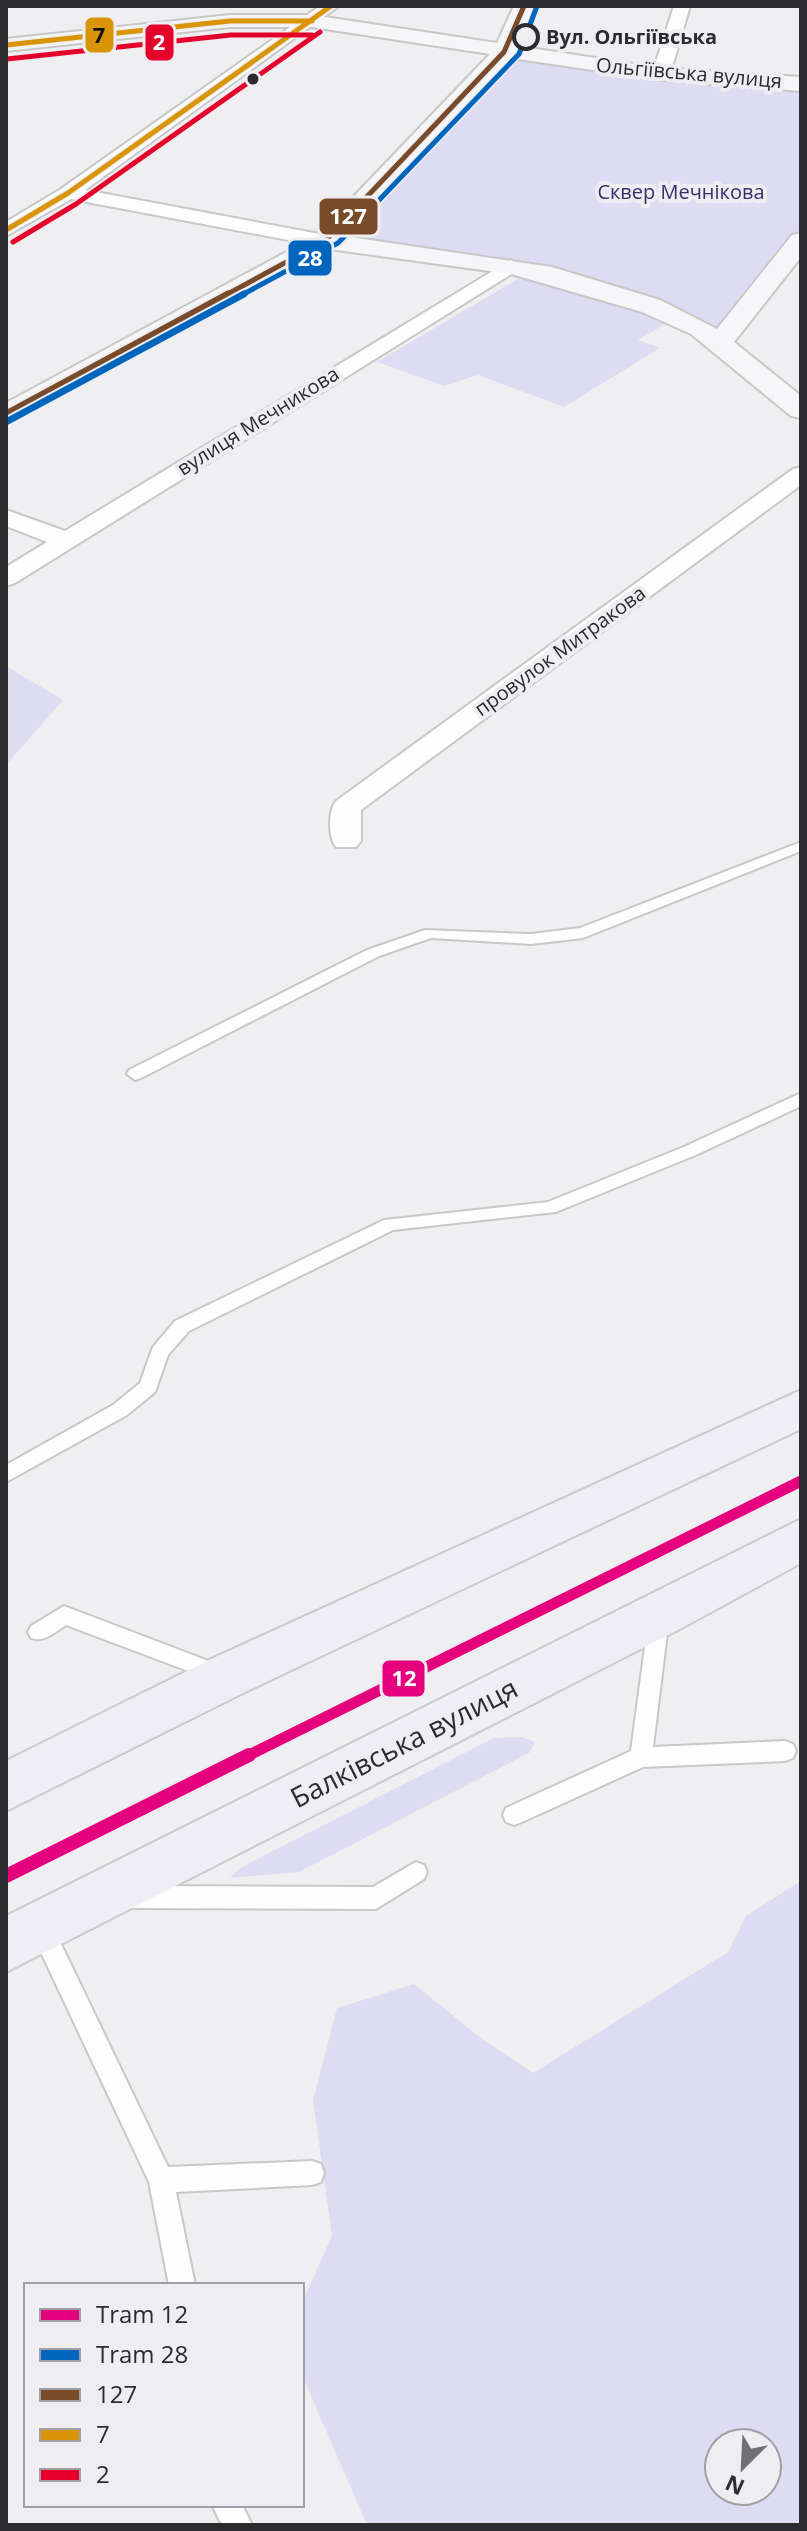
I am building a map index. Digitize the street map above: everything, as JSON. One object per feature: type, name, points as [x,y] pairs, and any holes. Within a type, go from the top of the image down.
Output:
[{"type":"main road","points":[[6,1787],[227,1676],[801,1408]]},
{"type":"main road","name":"Балківська вулиця","points":[[24,1936],[660,1615],[801,1539]]},
{"type":"street","points":[[6,230],[68,193],[305,13],[331,6]]},
{"type":"street","points":[[6,414],[325,241],[504,52],[524,6]]},
{"type":"street","points":[[661,74],[682,6]]},
{"type":"street","name":"Ольгіївська вулиця","points":[[6,45],[305,13],[504,52],[661,74],[769,76],[801,84]]},
{"type":"street","points":[[68,193],[325,241],[511,266],[552,275],[690,322],[801,410]]},
{"type":"street","points":[[718,342],[736,326],[801,240]]},
{"type":"street","name":"вулиця Мечникова","points":[[6,578],[511,266]]},
{"type":"street","name":"провулок Митракова","points":[[346,841],[346,807],[801,474]]},
{"type":"street","points":[[6,517],[65,540]]},
{"type":"lane","points":[[135,1074],[373,953],[430,933],[531,939],[583,933],[801,846]]},
{"type":"lane","points":[[6,1474],[120,1410],[148,1387],[160,1352],[182,1326],[390,1224],[550,1208],[692,1150],[801,1099]]},
{"type":"lane","points":[[38,1632],[64,1615],[227,1676]]},
{"type":"lane","points":[[641,1757],[660,1615]]},
{"type":"lane","points":[[514,1815],[641,1757],[785,1751]]},
{"type":"lane","points":[[98,1896],[376,1898],[416,1872]]},
{"type":"lane","points":[[24,1936],[161,2180],[182,2283]]},
{"type":"lane","points":[[161,2180],[312,2173]]},
{"type":"lane","points":[[227,2507],[238,2525]]},
{"type":"green space","name":"Сквер Мечнікова","points":[[504,52],[801,84],[801,240],[718,342],[552,275],[325,241]]},
{"type":"green space","points":[[526,274],[669,322],[638,340],[660,348],[564,407],[478,375],[444,386],[377,362]]},
{"type":"green space","points":[[6,666],[63,700],[6,765]]},
{"type":"green space","points":[[523,1737],[535,1742],[529,1753],[299,1872],[230,1878],[242,1867],[494,1738]]},
{"type":"green space","points":[[801,1881],[801,2525],[367,2525],[304,2380],[304,2298],[332,2236],[313,2100],[337,2008],[414,1984],[482,2039],[533,2073],[728,1952],[746,1916]]},
{"type":"tram line","name":"28","points":[[6,422],[338,243],[519,54],[537,6]]},
{"type":"tram line","name":"12","points":[[6,1876],[801,1481]]},
{"type":"transit line","name":"7","points":[[6,230],[68,193],[331,6]]},
{"type":"transit line","name":"127","points":[[6,414],[325,241],[504,52],[524,6]]},
{"type":"transit line","name":"7","points":[[6,45],[230,21],[312,21]]},
{"type":"transit line","name":"2","points":[[13,242],[76,204],[320,32]]},
{"type":"transit line","name":"2","points":[[7,59],[231,35],[312,35]]},
{"type":"place","name":"Вул. Ольгіївська","points":[[526,37]]}]
